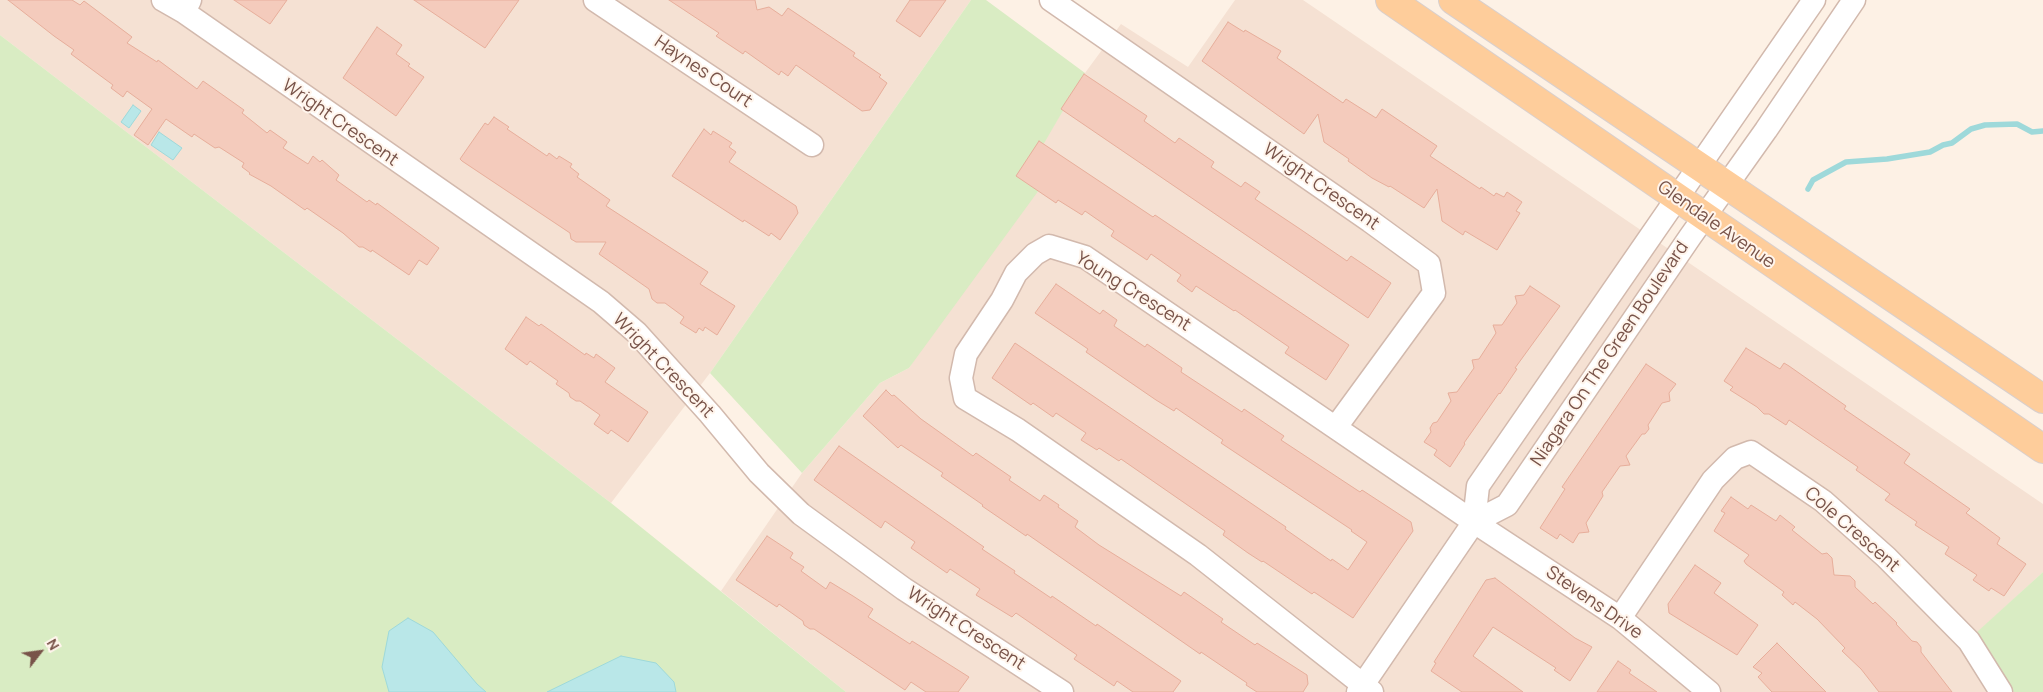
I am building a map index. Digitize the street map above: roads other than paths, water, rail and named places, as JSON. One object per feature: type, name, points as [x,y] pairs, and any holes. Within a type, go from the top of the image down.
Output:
[{"type":"main road","name":"Glendale Avenue","points":[[1390,0],[2043,449]]},
{"type":"main road","points":[[1453,0],[2043,399]]},
{"type":"street","name":"Wright Crescent","points":[[163,0],[187,6],[601,302],[637,333],[710,414],[759,473],[801,514],[904,589],[1062,692]]},
{"type":"street","name":"Haynes Court","points":[[594,0],[812,145]]},
{"type":"street","name":"Wright Crescent","points":[[1051,0],[1429,264],[1434,293],[1336,427]]},
{"type":"street","name":"Niagara On The Green Boulevard","points":[[1364,690],[1474,522],[1478,486],[1814,0]]},
{"type":"street","name":"Niagara On The Green Boulevard","points":[[1474,522],[1507,505],[1854,0]]},
{"type":"street","name":"Young Crescent","points":[[1364,690],[1198,556],[1018,430],[965,398],[961,378],[966,354],[1002,300],[1016,273],[1035,254],[1049,246],[1086,257],[1474,522]]},
{"type":"street","name":"Cole Crescent","points":[[1620,618],[1713,480],[1735,458],[1751,452],[1823,501],[1886,557],[1969,641],[2001,692]]},
{"type":"street","name":"Stevens Drive","points":[[1474,522],[1620,618],[1709,692]]},
{"type":"water","points":[[133,105],[141,111],[129,128],[121,122]]},
{"type":"water","points":[[159,132],[182,148],[173,160],[151,145]]},
{"type":"water","points":[[408,618],[433,632],[486,692],[389,692],[382,667],[389,631]]},
{"type":"water","points":[[621,656],[656,663],[674,682],[676,692],[547,692]]},
{"type":"waterway","points":[[1808,189],[1813,180],[1846,162],[1887,159],[1930,152],[1943,145],[1952,143],[1971,129],[1985,125],[2017,124],[2032,132],[2043,131]]}]
